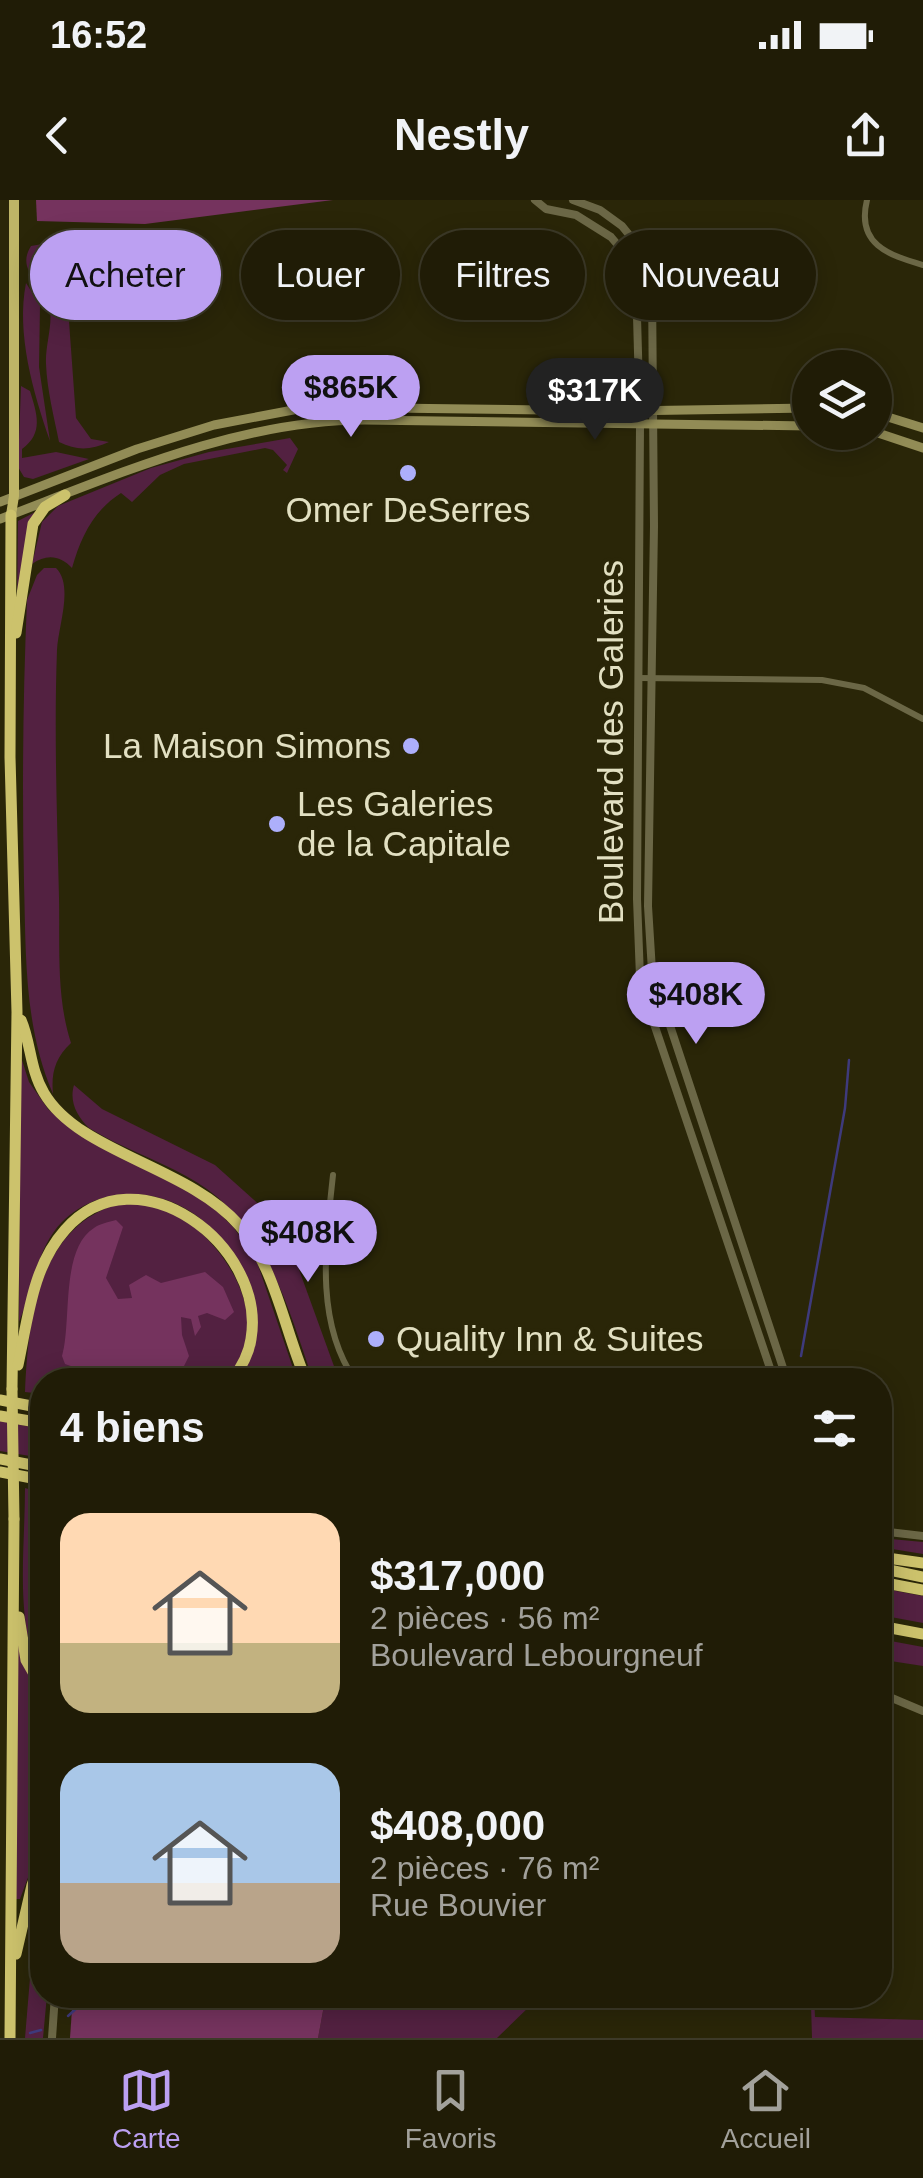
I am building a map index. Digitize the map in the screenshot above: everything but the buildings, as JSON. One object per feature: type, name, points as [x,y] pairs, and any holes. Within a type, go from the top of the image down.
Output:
[{"type":"highway","points":[[10,2038],[17,1012],[6,517],[14,496],[14,200]]},
{"type":"highway","points":[[10,662],[33,524],[45,507],[65,495]]},
{"type":"highway","points":[[17,1012],[36,1076],[54,1108],[74,1125],[196,1188],[238,1224],[259,1254],[274,1287],[302,1368]]},
{"type":"highway","points":[[16,1355],[44,1264],[64,1230],[95,1206],[125,1198],[144,1198],[161,1201],[190,1216],[216,1241],[238,1274],[251,1308],[252,1326],[247,1354],[239,1368]]},
{"type":"highway","points":[[0,1400],[30,1405]]},
{"type":"highway","points":[[24,1404],[30,1403]]},
{"type":"highway","points":[[0,1416],[30,1422]]},
{"type":"highway","points":[[0,1459],[30,1465]]},
{"type":"highway","points":[[0,1472],[30,1478]]},
{"type":"highway","points":[[14,1550],[26,1660],[30,1667]]},
{"type":"highway","points":[[892,1559],[923,1563]]},
{"type":"highway","points":[[892,1570],[923,1576]]},
{"type":"highway","points":[[892,1584],[923,1590]]},
{"type":"highway","points":[[892,1628],[923,1634]]},
{"type":"highway","points":[[12,1972],[30,1894]]},
{"type":"main road","points":[[0,502],[137,449],[214,425],[308,407],[792,408]]},
{"type":"main road","points":[[892,418],[923,428]]},
{"type":"main road","points":[[6,517],[216,442],[308,423],[365,420],[792,426]]},
{"type":"main road","points":[[892,438],[923,448]]},
{"type":"street","name":"Boulevard des Galeries","points":[[535,200],[546,209],[576,216],[611,237],[628,256],[637,293],[640,977],[770,1368]]},
{"type":"street","name":"Boulevard des Galeries","points":[[573,200],[600,210],[622,226],[646,263],[653,306],[648,906],[652,971],[783,1368]]},
{"type":"street","points":[[867,200],[865,224],[876,245],[895,258],[923,265]]},
{"type":"street","points":[[638,678],[822,680],[864,688],[923,719]]},
{"type":"street","points":[[333,1176],[325,1250],[326,1285],[341,1353],[349,1368]]},
{"type":"street","points":[[892,1533],[923,1536]]},
{"type":"street","points":[[892,1698],[923,1711]]},
{"type":"street","points":[[52,2038],[54,2008]]},
{"type":"shaded area","points":[[36,200],[333,200],[145,224],[37,221]]},
{"type":"shaded area","points":[[26,283],[30,289],[30,320],[40,320],[39,367],[50,441],[32,383],[23,302]]},
{"type":"shaded area","points":[[50,320],[69,320],[76,418],[91,439],[109,442],[78,448],[59,442],[46,364]]},
{"type":"shaded area","points":[[21,386],[30,391],[37,423],[34,436],[22,449],[22,458],[56,452],[89,459],[33,479],[24,477],[18,467]]},
{"type":"shaded area","points":[[290,438],[298,449],[287,473],[283,470],[287,465],[273,450],[265,448],[184,464],[160,475],[132,502],[121,493],[111,500],[89,526],[72,568],[53,557],[32,564],[42,522],[58,506],[151,468],[209,452]]},
{"type":"shaded area","points":[[43,508],[17,603],[18,521]]},
{"type":"shaded area","points":[[44,568],[56,568],[64,585],[57,650],[56,774],[60,971],[71,1043],[55,1066],[53,1094],[37,1043],[28,990],[23,847],[27,600]]},
{"type":"shaded area","points":[[20,1054],[29,1082],[48,1109],[70,1128],[203,1197],[234,1228],[256,1259],[293,1368],[239,1368],[254,1307],[232,1258],[215,1232],[199,1217],[161,1198],[140,1194],[99,1199],[62,1222],[41,1256],[19,1322]]},
{"type":"shaded area","points":[[74,1085],[102,1109],[215,1165],[264,1209],[297,1264],[335,1368],[309,1368],[269,1264],[235,1215],[186,1176],[89,1128],[75,1108]]},
{"type":"shaded area","points":[[118,1204],[152,1204],[175,1213],[209,1241],[235,1277],[243,1297],[247,1338],[234,1368],[30,1368],[30,1393],[25,1392],[30,1336],[43,1280],[70,1233],[91,1216]]},
{"type":"shaded area","points":[[116,1220],[123,1227],[106,1278],[118,1299],[132,1298],[129,1285],[146,1275],[161,1283],[205,1272],[223,1287],[234,1312],[225,1320],[207,1313],[198,1316],[201,1327],[195,1336],[191,1319],[181,1317],[189,1356],[183,1368],[76,1368],[65,1364],[62,1356],[76,1252],[83,1238],[101,1224]]},
{"type":"shaded area","points":[[0,1421],[30,1427],[30,1456],[0,1451]]},
{"type":"shaded area","points":[[25,1488],[30,1489],[30,1645],[24,1611]]},
{"type":"shaded area","points":[[892,1539],[923,1542],[923,1554],[892,1549]]},
{"type":"shaded area","points":[[892,1590],[923,1596],[923,1623],[892,1617]]},
{"type":"shaded area","points":[[18,1639],[30,1679],[30,1872],[20,1899],[16,1899]]},
{"type":"shaded area","points":[[892,1641],[923,1647],[923,1666],[892,1661]]},
{"type":"shaded area","points":[[30,1978],[30,2008],[46,2008],[43,2038],[25,2038]]},
{"type":"shaded area","points":[[72,2008],[324,2008],[318,2038],[70,2038]]},
{"type":"shaded area","points":[[324,2008],[528,2008],[497,2038],[318,2038]]},
{"type":"shaded area","points":[[811,2008],[815,2008],[815,2017],[923,2020],[923,2038],[812,2038]]},
{"type":"waterway","points":[[801,1356],[845,1108],[849,1060]]},
{"type":"waterway","points":[[68,2016],[77,2008]]},
{"type":"waterway","points":[[30,2033],[41,2030]]},
{"type":"place","name":"Omer DeSerres","points":[[408,473]]},
{"type":"place","name":"La Maison Simons","points":[[411,746]]},
{"type":"place","name":"Les Galeries de la Capitale","points":[[277,824]]},
{"type":"place","name":"Quality Inn & Suites","points":[[376,1339]]}]
